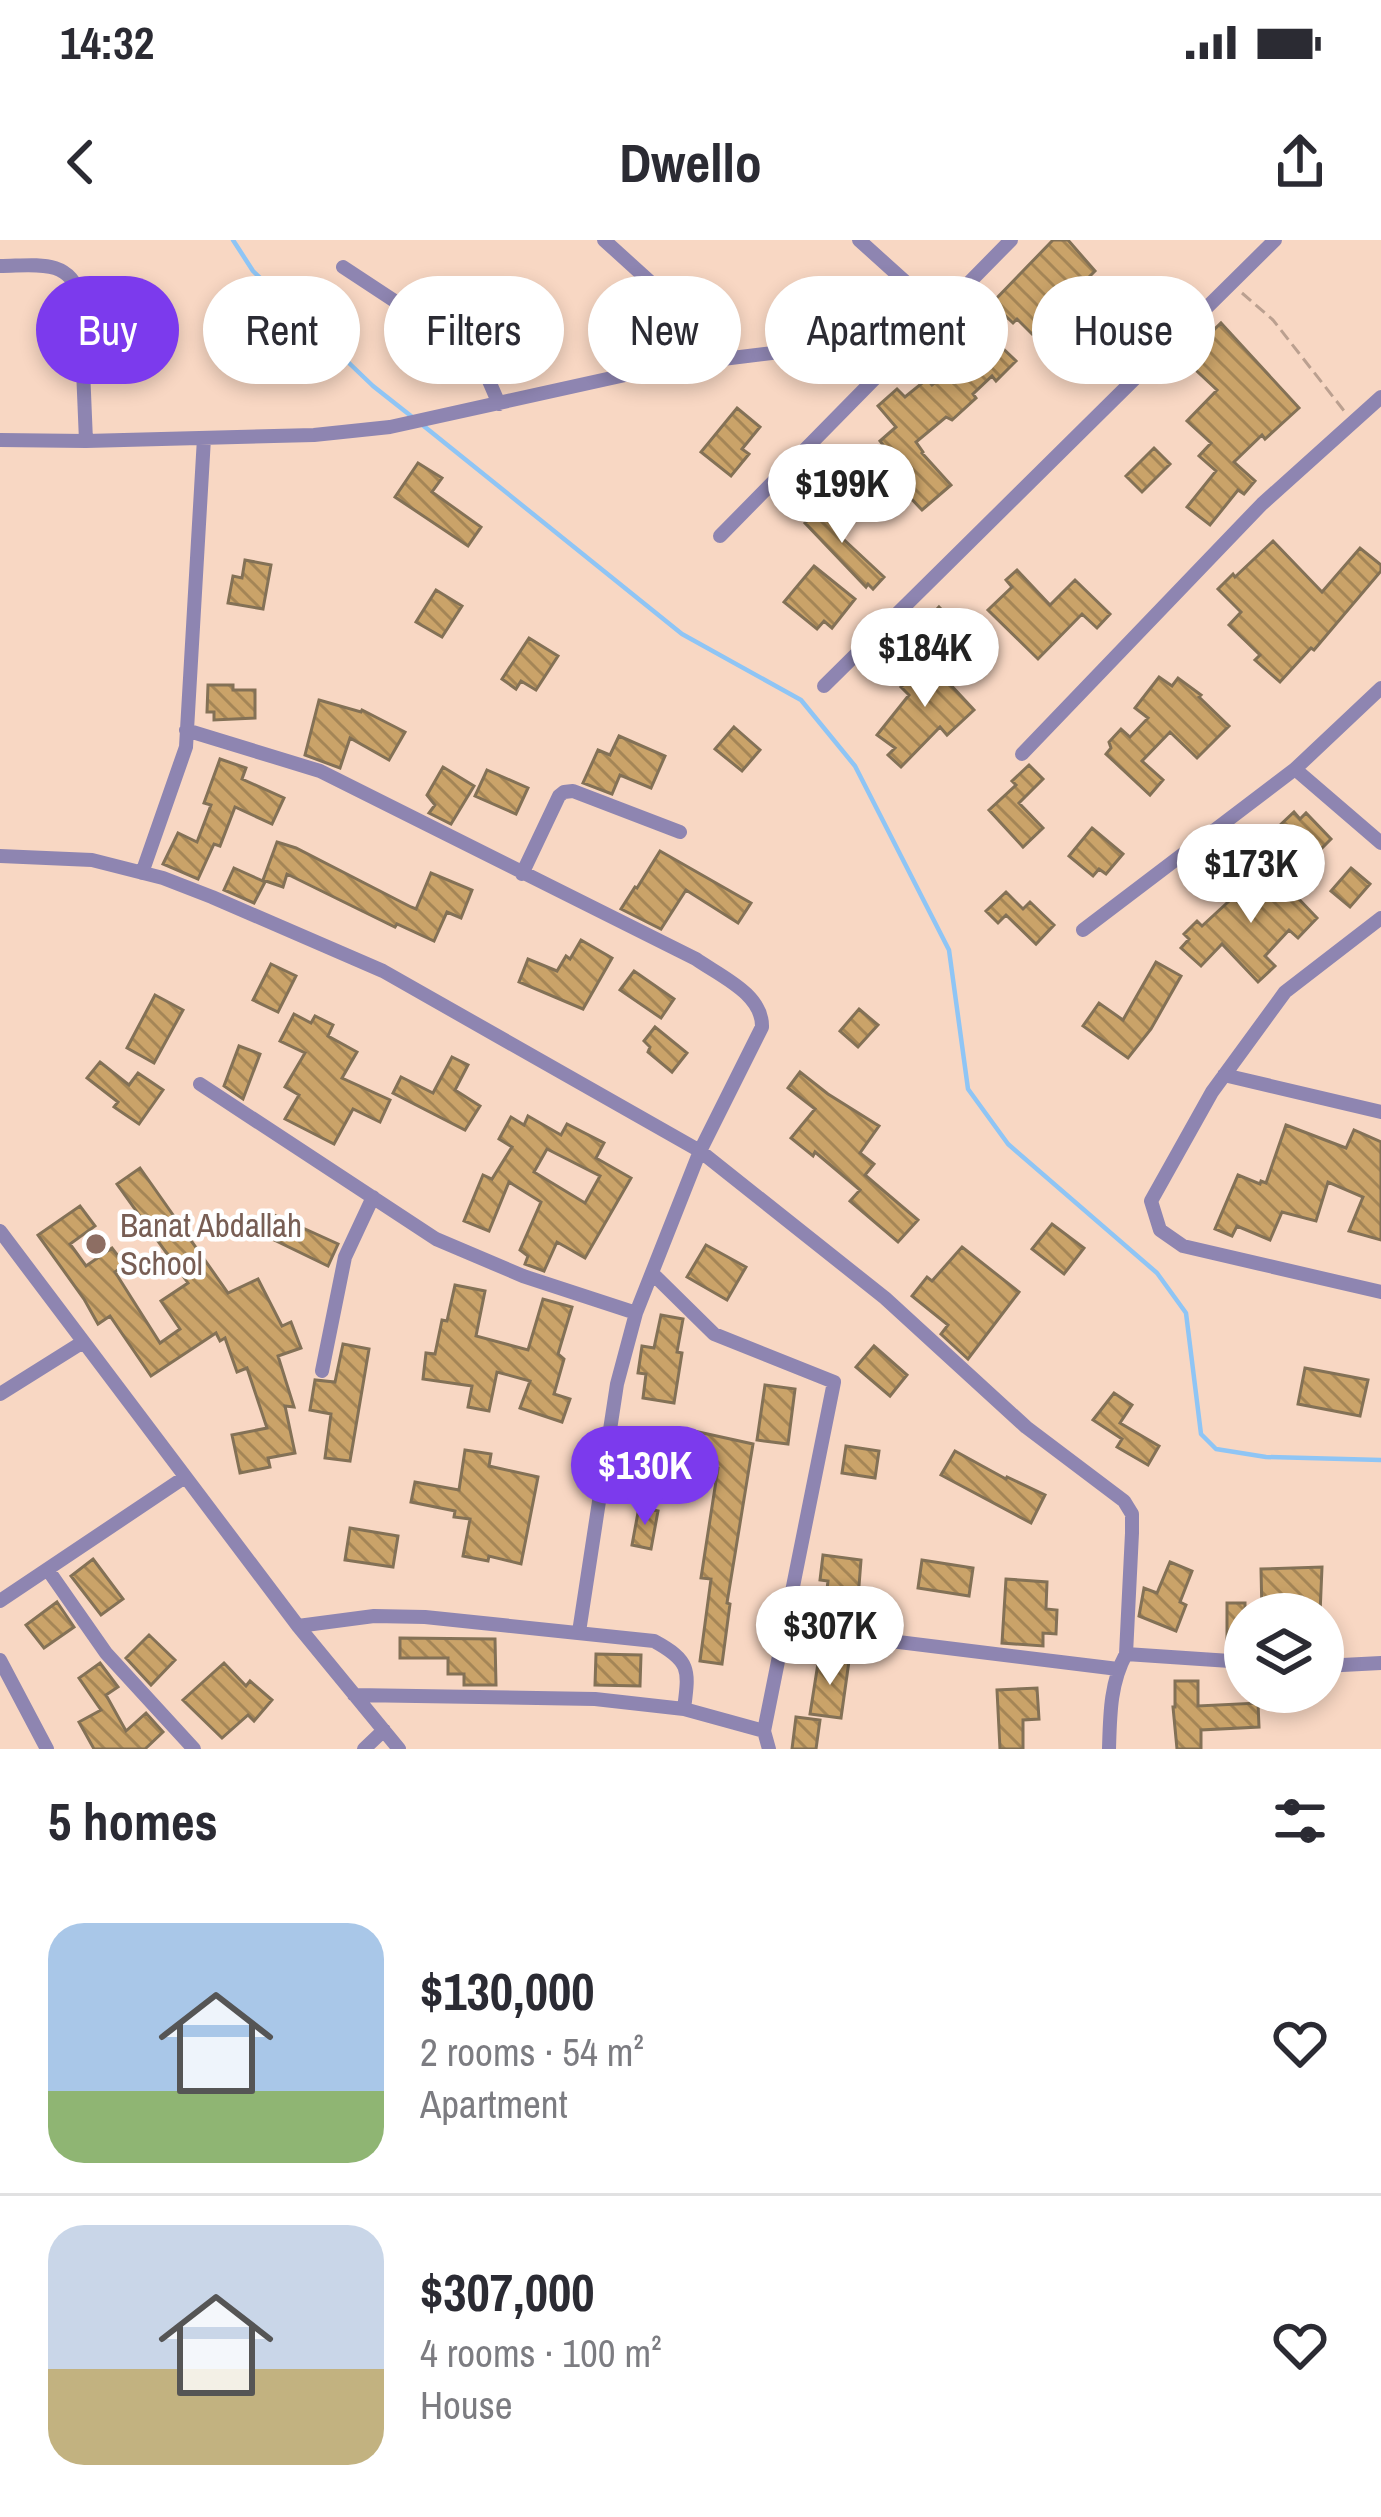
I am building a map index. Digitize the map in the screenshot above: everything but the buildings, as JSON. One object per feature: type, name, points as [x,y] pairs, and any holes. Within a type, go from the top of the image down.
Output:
[{"type":"street","points":[[604,240],[644,276]]},
{"type":"street","points":[[859,240],[899,276]]},
{"type":"street","points":[[977,276],[1011,240]]},
{"type":"street","points":[[824,686],[1275,240]]},
{"type":"street","points":[[0,266],[58,266],[76,284],[86,441]]},
{"type":"street","points":[[343,268],[463,346],[486,374],[499,404]]},
{"type":"street","points":[[0,440],[314,435],[391,427],[588,384]]},
{"type":"street","points":[[720,536],[869,384]]},
{"type":"street","points":[[1022,754],[1262,504],[1381,397]]},
{"type":"street","points":[[142,873],[185,747],[204,438]]},
{"type":"street","points":[[1083,930],[1295,769],[1381,688]]},
{"type":"street","points":[[186,730],[320,771],[696,959],[755,1003],[762,1017],[762,1028],[700,1151],[636,1313],[617,1384],[579,1632]]},
{"type":"street","points":[[1295,769],[1381,843]]},
{"type":"street","points":[[522,874],[564,792],[573,791],[680,832]]},
{"type":"street","points":[[0,856],[92,860],[142,873],[212,896],[383,971],[700,1151],[885,1298],[1027,1427],[1124,1501],[1132,1514],[1126,1654],[1113,1688],[1108,1749]]},
{"type":"street","points":[[1381,919],[1286,992],[1224,1075],[1151,1201],[1160,1229],[1183,1246],[1381,1292]]},
{"type":"street","points":[[1224,1075],[1381,1112]]},
{"type":"street","points":[[200,1084],[436,1239],[523,1276],[636,1313]]},
{"type":"street","points":[[322,1370],[345,1257],[373,1196]]},
{"type":"street","points":[[0,1231],[298,1627],[400,1749]]},
{"type":"street","points":[[652,1273],[714,1334],[835,1382],[764,1731],[769,1749]]},
{"type":"street","points":[[0,1394],[83,1342]]},
{"type":"street","points":[[0,1601],[185,1477]]},
{"type":"street","points":[[48,1570],[106,1653],[194,1749]]},
{"type":"street","points":[[298,1627],[374,1616],[425,1617],[654,1641],[676,1652],[685,1663],[684,1709]]},
{"type":"street","points":[[784,1628],[1118,1669]]},
{"type":"street","points":[[1126,1654],[1224,1661]]},
{"type":"street","points":[[0,1660],[47,1749]]},
{"type":"street","points":[[1344,1665],[1381,1663]]},
{"type":"street","points":[[354,1695],[595,1699],[684,1709],[764,1731]]},
{"type":"street","points":[[364,1749],[384,1730]]},
{"type":"path","points":[[1231,284],[1273,320],[1353,424]]},
{"type":"waterway","points":[[233,240],[253,271],[411,416]]},
{"type":"waterway","points":[[420,423],[682,634],[801,700],[855,766],[949,950],[968,1089],[1008,1144],[1157,1273],[1186,1313],[1201,1434],[1216,1449],[1266,1457],[1381,1460]]},
{"type":"place","name":"Banat Abdallah School","points":[[96,1244]]}]
